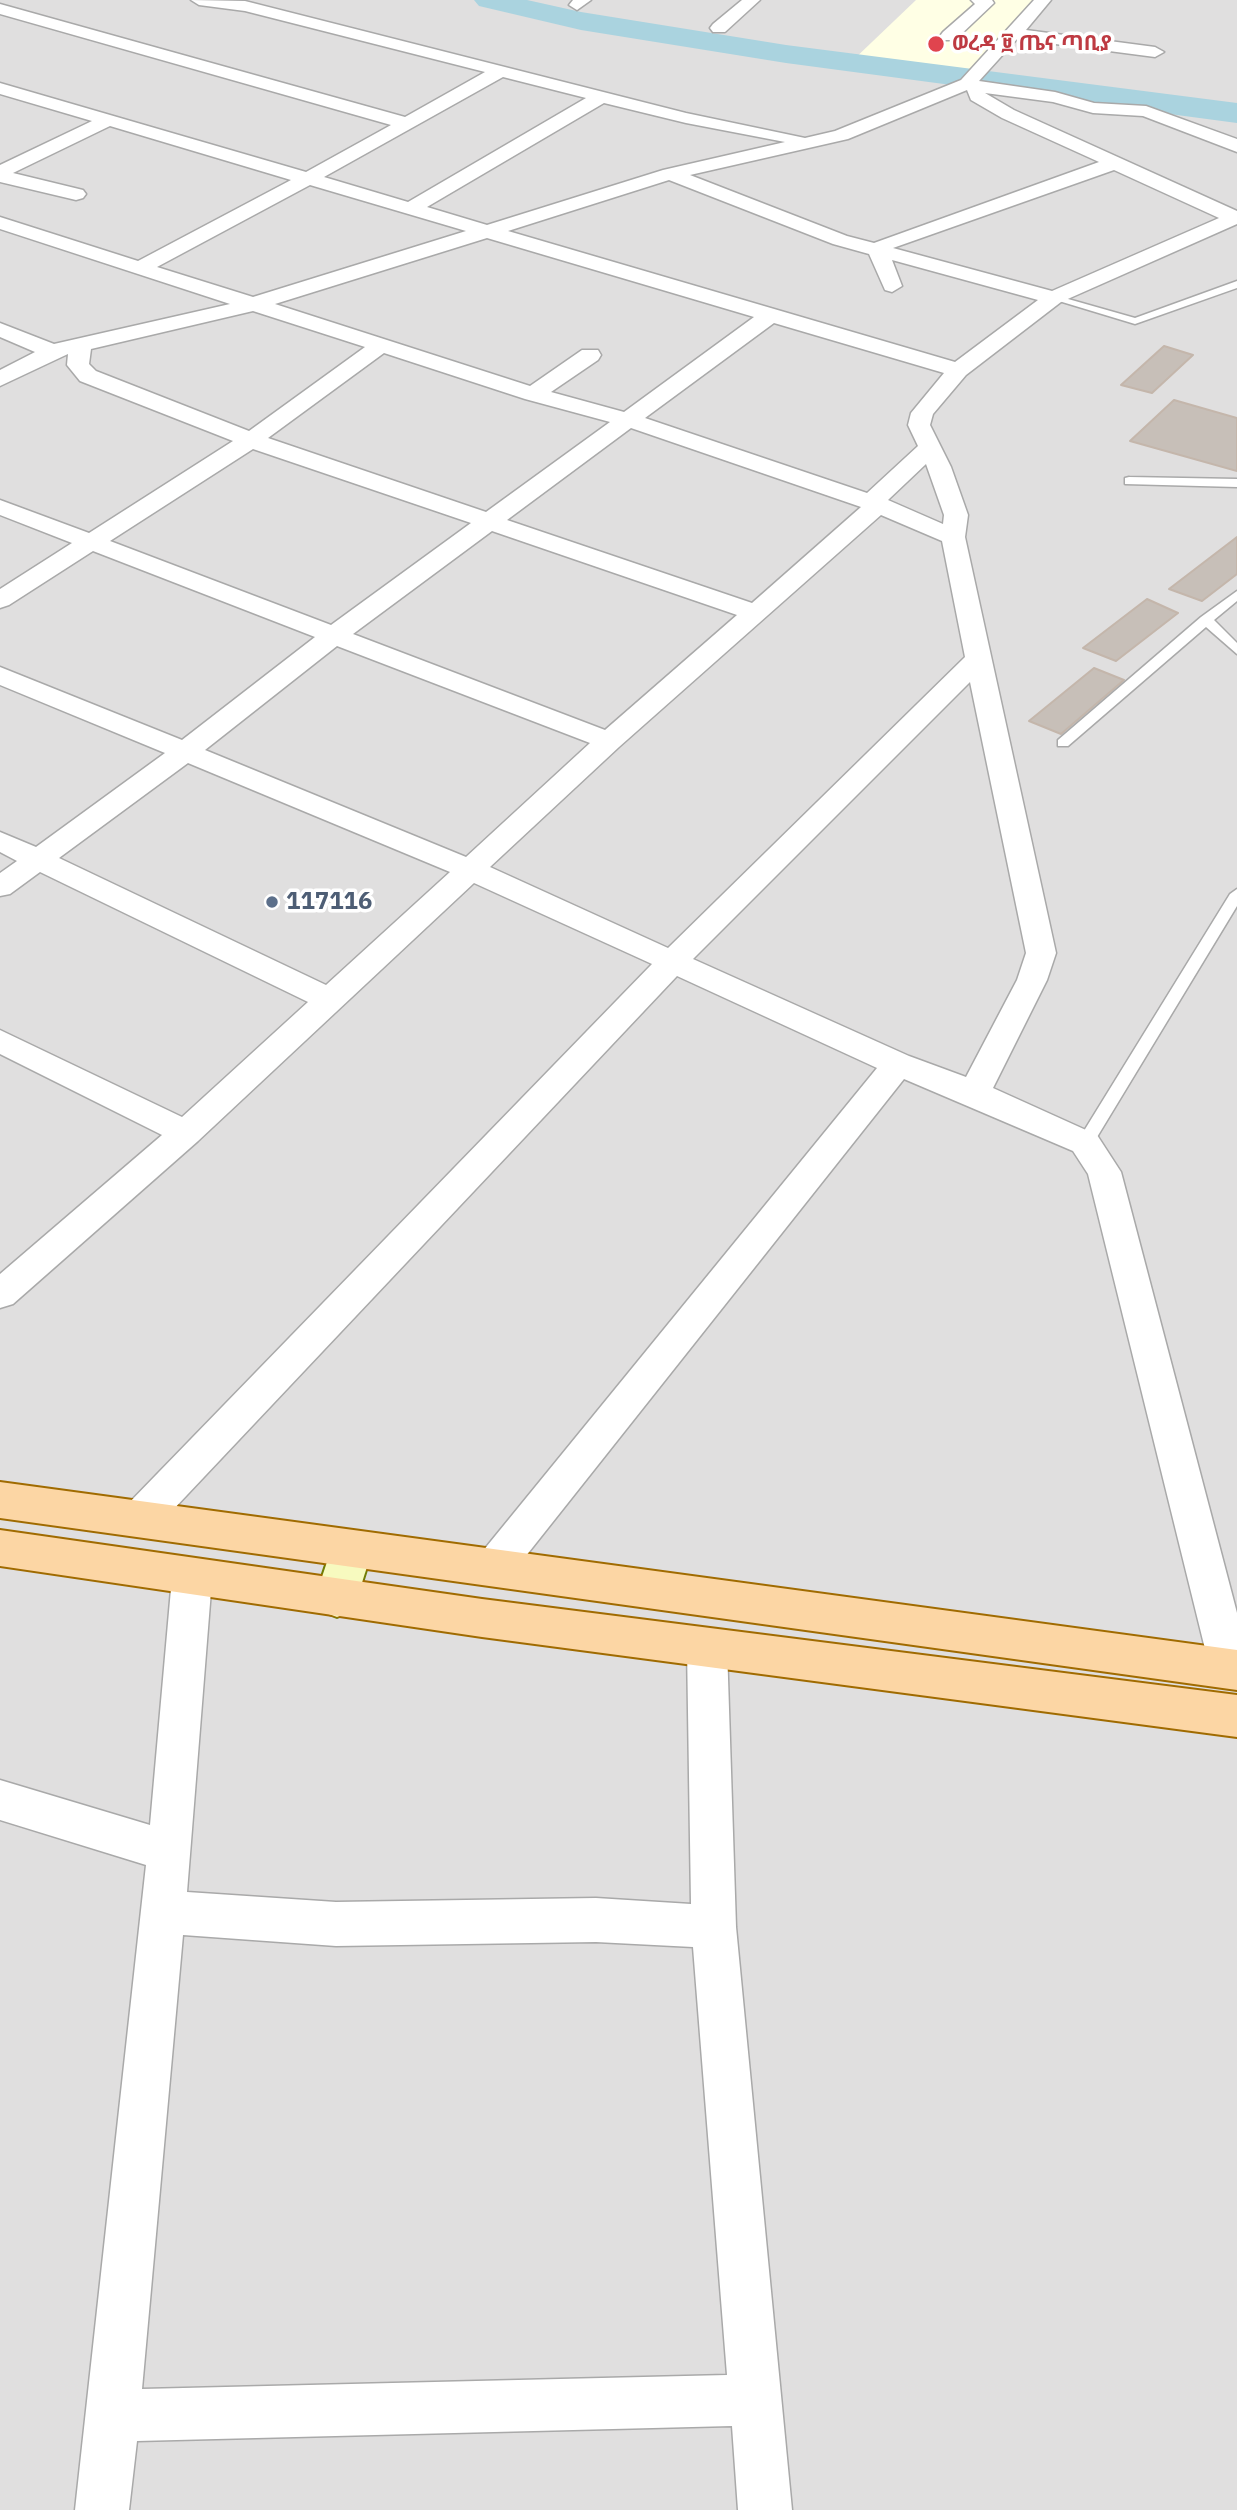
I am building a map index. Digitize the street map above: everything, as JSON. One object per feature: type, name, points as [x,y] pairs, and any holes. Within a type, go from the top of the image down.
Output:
[{"type":"main road","points":[[0,1500],[1234,1669]]},
{"type":"main road","points":[[0,1548],[338,1598],[1237,1716]]},
{"type":"main road","points":[[338,1598],[350,1550]]},
{"type":"street","points":[[0,3],[36,0]]},
{"type":"street","points":[[199,0],[237,4],[499,72],[749,132],[818,142]]},
{"type":"street","points":[[719,28],[752,0]]},
{"type":"street","points":[[949,36],[986,3],[979,0]]},
{"type":"street","points":[[0,379],[52,351],[251,305],[670,174],[818,142],[974,80],[1043,0]]},
{"type":"street","points":[[0,9],[406,122]]},
{"type":"street","points":[[1013,33],[1155,52]]},
{"type":"street","points":[[141,267],[309,178],[499,72]]},
{"type":"street","points":[[974,80],[1093,108],[1146,111],[1237,146]]},
{"type":"street","points":[[974,80],[977,96],[985,102],[1112,164],[1237,217]]},
{"type":"street","points":[[0,88],[958,370]]},
{"type":"street","points":[[410,209],[600,97]]},
{"type":"street","points":[[0,174],[109,120]]},
{"type":"street","points":[[749,132],[753,157]]},
{"type":"street","points":[[878,251],[896,238],[1112,164]]},
{"type":"street","points":[[0,174],[76,194]]},
{"type":"street","points":[[670,174],[840,240],[1054,298]]},
{"type":"street","points":[[974,1093],[1032,980],[1041,953],[953,537],[956,515],[939,467],[928,449],[919,425],[922,413],[958,370],[1054,298],[1237,217]]},
{"type":"street","points":[[0,223],[380,346],[630,421],[875,504],[953,537]]},
{"type":"street","points":[[878,251],[892,286]]},
{"type":"street","points":[[0,887],[187,750],[333,636],[630,421],[772,314]]},
{"type":"street","points":[[0,329],[52,351]]},
{"type":"street","points":[[80,346],[78,365],[88,376],[251,440],[754,612]]},
{"type":"street","points":[[0,600],[79,548],[95,542],[251,440],[380,346]]},
{"type":"street","points":[[533,394],[590,355]]},
{"type":"street","points":[[3,1288],[186,1133],[609,741],[875,504],[928,449]]},
{"type":"street","points":[[0,508],[95,542],[609,741]]},
{"type":"street","points":[[139,1519],[674,960],[978,659]]},
{"type":"street","points":[[0,675],[187,750],[469,869],[898,1064],[974,1093],[1085,1143],[1104,1172],[1115,1208],[1234,1669]]},
{"type":"street","points":[[0,841],[331,1000]]},
{"type":"street","points":[[0,1041],[186,1133]]},
{"type":"street","points":[[492,1569],[898,1064]]},
{"type":"street","points":[[102,2510],[114,2416],[169,1851],[192,1578]]},
{"type":"street","points":[[707,1647],[714,1927],[765,2510]]},
{"type":"street","points":[[0,1800],[169,1851]]},
{"type":"street","points":[[162,1912],[336,1924],[596,1920],[714,1927]]},
{"type":"street","points":[[114,2416],[755,2400]]},
{"type":"lane","points":[[1054,298],[1135,321],[1237,284]]},
{"type":"lane","points":[[1129,481],[1237,483]]},
{"type":"lane","points":[[1063,743],[1237,595]]},
{"type":"lane","points":[[1206,620],[1237,650]]},
{"type":"lane","points":[[1085,1143],[1237,894]]},
{"type":"shaded area","points":[[0,0],[1237,0],[1237,2510],[0,2510]]},
{"type":"shaded area","name":"ወረዳ ፱ ጤና ጣቢያ","points":[[916,0],[1043,0],[972,79],[850,63]]},
{"type":"building","points":[[1164,346],[1193,355],[1152,393],[1121,385]]},
{"type":"building","points":[[1174,400],[1237,418],[1237,471],[1130,441]]},
{"type":"building","points":[[1237,537],[1237,574],[1202,601],[1169,589]]},
{"type":"building","points":[[1147,599],[1178,613],[1116,661],[1083,648]]},
{"type":"building","points":[[1094,668],[1124,680],[1061,734],[1029,721]]},
{"type":"waterway","points":[[489,0],[581,21],[786,54],[1237,113]]},
{"type":"place","name":"ወረዳ ፱ ጤና ጣቢያ","points":[[936,44]]},
{"type":"place","name":"117116","points":[[272,902]]}]
